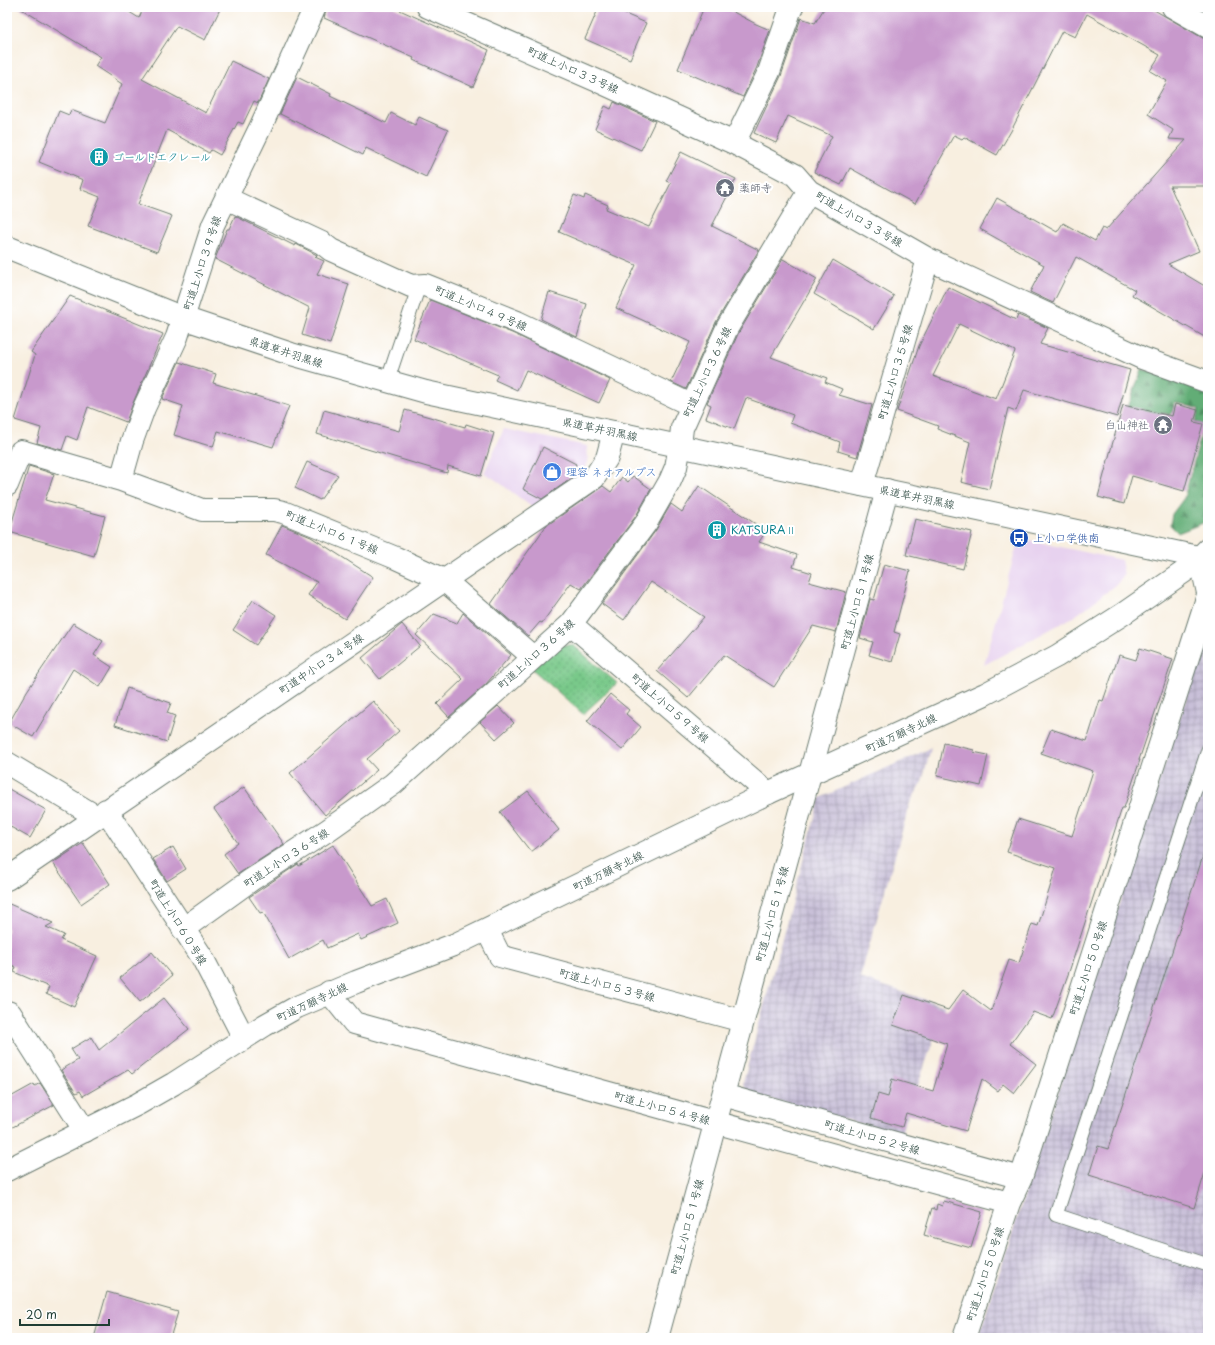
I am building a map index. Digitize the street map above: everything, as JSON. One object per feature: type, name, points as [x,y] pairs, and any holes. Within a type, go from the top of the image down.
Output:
[{"type":"street","name":"町道上小口３９号線","points":[[121,480],[132,441],[144,408],[177,337],[184,318],[213,225],[261,126],[315,7]]},
{"type":"street","name":"町道上小口３３号線","points":[[428,7],[600,82],[734,143],[795,175],[809,191],[928,259],[1142,358],[1208,382]]},
{"type":"street","points":[[734,143],[769,72],[792,7]]},
{"type":"street","points":[[1172,7],[1208,27]]},
{"type":"street","name":"町道上小口３６号線","points":[[183,929],[251,880],[328,830],[393,784],[571,624],[646,523],[676,467],[682,428],[691,405],[727,328],[809,191]]},
{"type":"street","name":"町道上小口４９号線","points":[[226,198],[322,243],[331,250],[411,286],[425,285],[517,322],[691,405]]},
{"type":"street","name":"県道草井羽黒線","points":[[7,247],[184,318],[291,354],[387,382],[426,392],[862,485],[1205,555]]},
{"type":"street","name":"町道上小口３５号線","points":[[862,485],[928,259]]},
{"type":"street","name":"町道中小口３４号線","points":[[7,879],[101,813],[594,478],[607,458],[614,432]]},
{"type":"street","name":"町道上小口６１号線","points":[[7,485],[14,450],[121,480],[202,510],[274,510],[282,512],[396,558],[444,580],[534,657]]},
{"type":"street","name":"町道上小口５１号線","points":[[656,1338],[887,490]]},
{"type":"street","name":"町道上小口５０号線","points":[[964,1338],[1009,1203],[1021,1178],[1208,594],[1205,555]]},
{"type":"street","name":"町道万願寺北線","points":[[7,1170],[159,1092],[244,1038],[297,1007],[329,992],[456,944],[487,930],[768,793],[985,694],[1057,656],[1188,570],[1205,555]]},
{"type":"street","name":"町道上小口５９号線","points":[[571,624],[768,793]]},
{"type":"street","points":[[7,763],[101,813]]},
{"type":"street","name":"町道上小口６０号線","points":[[101,813],[202,957],[244,1038]]},
{"type":"street","name":"町道上小口５３号線","points":[[487,930],[500,956],[743,1021]]},
{"type":"street","name":"町道上小口５４号線","points":[[329,992],[354,1023],[1009,1203]]},
{"type":"street","points":[[7,1012],[10,1013],[85,1131]]},
{"type":"street","name":"町道上小口５２号線","points":[[723,1095],[1021,1178]]},
{"type":"lane","points":[[387,382],[419,286]]},
{"type":"lane","points":[[1208,750],[1056,1215],[1208,1265]]},
{"type":"shaded area","points":[[504,429],[587,446],[588,459],[584,477],[533,508],[496,480],[484,473]]},
{"type":"shaded area","points":[[1019,538],[1121,560],[1124,575],[1116,585],[1075,616],[984,665]]},
{"type":"shaded area","points":[[1208,631],[1208,1338],[978,1338]]},
{"type":"shaded area","points":[[931,748],[922,782],[910,803],[860,978],[945,1006],[901,1135],[748,1093],[743,1083],[820,798]]},
{"type":"green space","points":[[1142,369],[1208,393],[1208,517],[1203,523],[1178,533],[1170,525],[1172,514],[1184,498],[1204,425],[1195,422],[1199,409],[1175,402],[1171,415],[1163,413],[1156,435],[1111,453]]},
{"type":"green space","points":[[562,645],[573,645],[617,683],[583,714],[531,668]]},
{"type":"building","points":[[18,7],[121,7],[139,18],[143,9],[138,7],[221,7],[205,40],[177,26],[142,79],[206,113],[231,61],[269,79],[258,103],[254,101],[243,124],[238,122],[220,155],[211,150],[209,153],[167,130],[138,204],[172,216],[157,252],[88,226],[100,197],[80,189],[83,180],[39,162],[59,111],[69,115],[71,110],[105,123],[122,84],[95,66],[101,57]]},
{"type":"building","points":[[327,7],[393,7],[489,50],[473,87],[413,60],[414,58],[324,18]]},
{"type":"building","points":[[599,7],[609,7],[646,23],[630,59],[585,39]]},
{"type":"building","points":[[704,7],[724,7],[770,30],[757,67],[743,97],[678,69]]},
{"type":"building","points":[[825,7],[1149,7],[1208,41],[1208,186],[1170,186],[1199,251],[1168,264],[1208,288],[1208,339],[1132,295],[1135,290],[1076,257],[1053,303],[1030,292],[1044,265],[980,229],[997,198],[1057,232],[1063,223],[1095,241],[1102,228],[1106,230],[1186,140],[1169,139],[1173,130],[1148,114],[1167,81],[1150,71],[1160,55],[1087,14],[1075,37],[1062,31],[1011,131],[997,155],[964,137],[962,139],[954,135],[915,204],[850,168],[841,185],[814,172],[832,136],[788,116],[776,143],[754,133],[781,76],[801,18],[815,23]]},
{"type":"building","points":[[297,77],[331,94],[330,96],[386,123],[391,113],[415,125],[419,117],[448,130],[426,177],[366,148],[363,155],[280,114]]},
{"type":"building","points":[[614,102],[655,121],[641,150],[595,129],[605,106],[611,109]]},
{"type":"building","points":[[681,152],[736,179],[712,226],[759,250],[716,322],[686,389],[671,382],[690,342],[616,308],[636,265],[559,232],[574,195],[584,199],[585,195],[608,205],[606,209],[649,227],[671,183],[666,181]]},
{"type":"building","points":[[235,216],[295,246],[296,244],[317,255],[315,257],[324,261],[317,274],[349,284],[330,344],[302,335],[310,308],[215,259],[227,229],[229,229]]},
{"type":"building","points":[[783,259],[817,279],[771,357],[827,378],[825,382],[842,389],[839,395],[872,405],[857,457],[838,451],[840,442],[790,423],[793,415],[746,398],[734,429],[706,418],[711,405],[707,403],[738,334]]},
{"type":"building","points":[[833,260],[894,296],[874,329],[814,294]]},
{"type":"building","points":[[948,287],[1016,320],[1018,315],[1048,328],[1040,344],[1130,370],[1117,417],[1024,390],[1016,411],[1008,408],[989,489],[961,482],[970,442],[937,429],[938,426],[897,411],[919,346]],"holes":[[[959,324],[1015,351],[996,399],[933,376]]]},
{"type":"building","points":[[549,292],[587,304],[577,337],[541,319]]},
{"type":"building","points":[[70,296],[163,334],[126,422],[88,407],[77,440],[67,436],[62,450],[37,443],[41,428],[15,420],[35,355],[31,352]]},
{"type":"building","points":[[430,300],[512,333],[610,380],[599,403],[526,370],[517,390],[495,380],[498,375],[414,339]]},
{"type":"building","points":[[179,362],[216,374],[213,383],[289,406],[273,447],[218,431],[213,447],[174,435],[183,406],[162,399]]},
{"type":"building","points":[[1175,404],[1198,410],[1194,422],[1203,424],[1184,491],[1132,476],[1124,504],[1098,497],[1123,405],[1172,416]]},
{"type":"building","points":[[324,410],[399,431],[405,410],[465,427],[466,424],[494,433],[481,476],[448,466],[447,473],[317,434]]},
{"type":"building","name":"理容 ネオアルプス","points":[[543,447],[576,464],[575,467],[582,471],[542,499],[523,489]]},
{"type":"building","points":[[307,462],[338,475],[320,500],[295,488]]},
{"type":"building","points":[[29,466],[54,474],[45,500],[105,516],[94,556],[9,532]]},
{"type":"building","points":[[633,476],[651,489],[636,516],[581,589],[571,583],[542,623],[540,622],[528,636],[491,604],[546,526],[603,486],[611,492],[622,477],[628,482]]},
{"type":"building","points":[[699,486],[766,531],[759,542],[797,555],[793,567],[812,573],[809,582],[846,592],[836,632],[813,626],[774,687],[724,655],[688,698],[657,671],[704,617],[651,582],[624,620],[602,604],[656,530],[671,504],[682,512]]},
{"type":"building","points":[[915,519],[972,532],[963,569],[906,555]]},
{"type":"building","points":[[282,525],[311,537],[373,577],[345,619],[308,595],[317,582],[266,555]]},
{"type":"building","points":[[884,564],[910,571],[894,632],[900,634],[892,662],[869,655],[873,642],[860,638],[870,599],[874,600]]},
{"type":"building","points":[[253,600],[276,615],[256,645],[233,630]]},
{"type":"building","points":[[463,613],[511,655],[486,684],[449,717],[437,704],[463,679],[416,635],[434,614],[457,623]]},
{"type":"building","points":[[73,623],[103,641],[94,655],[112,667],[100,687],[73,669],[33,737],[9,723],[27,691]]},
{"type":"building","points":[[402,624],[420,646],[380,679],[362,658]]},
{"type":"building","points":[[1140,648],[1173,659],[1052,1019],[1033,1012],[1010,1044],[1036,1064],[1014,1093],[1003,1084],[998,1091],[982,1079],[966,1131],[906,1113],[902,1127],[871,1118],[878,1094],[888,1097],[892,1079],[933,1091],[947,1044],[893,1025],[904,995],[948,1010],[963,990],[991,1011],[1009,960],[1019,963],[1032,924],[1038,926],[1056,868],[1007,852],[1018,819],[1072,836],[1093,771],[1041,753],[1051,729],[1087,741],[1100,700],[1103,701],[1119,655],[1136,660]]},
{"type":"building","points":[[127,688],[171,703],[167,713],[175,716],[167,742],[115,725]]},
{"type":"building","points":[[610,694],[629,710],[626,714],[641,727],[622,750],[587,721]]},
{"type":"building","points":[[373,701],[399,731],[367,759],[377,770],[325,815],[290,773]]},
{"type":"building","points":[[498,706],[514,723],[496,739],[480,722]]},
{"type":"building","points":[[944,743],[988,755],[981,786],[937,776]]},
{"type":"building","points":[[244,787],[284,844],[238,874],[224,854],[238,843],[214,809]]},
{"type":"building","points":[[7,788],[46,810],[30,838],[7,825]]},
{"type":"building","points":[[528,791],[559,830],[531,852],[500,812]]},
{"type":"building","points":[[83,843],[110,884],[81,904],[53,863]]},
{"type":"building","points":[[333,845],[372,906],[387,899],[398,923],[361,940],[358,934],[327,948],[323,940],[289,959],[263,912],[260,913],[249,897],[298,864],[299,866]]},
{"type":"building","points":[[173,847],[186,869],[167,881],[153,859]]},
{"type":"building","points":[[1203,856],[1208,857],[1208,1163],[1194,1208],[1089,1175],[1098,1146],[1108,1149]]},
{"type":"building","points":[[7,903],[53,923],[46,927],[64,935],[61,940],[97,956],[74,1007],[46,994],[49,987],[14,972],[16,967],[7,963]]},
{"type":"building","points":[[152,952],[172,976],[140,1002],[120,978]]},
{"type":"building","points":[[164,998],[189,1029],[132,1074],[128,1070],[83,1096],[80,1091],[76,1093],[61,1070],[78,1060],[71,1049],[91,1037],[99,1050]]},
{"type":"building","points":[[40,1083],[54,1105],[7,1130],[7,1099],[34,1084],[35,1086]]},
{"type":"building","points":[[944,1201],[982,1212],[971,1248],[924,1235],[932,1208],[936,1210],[937,1204],[942,1206]]},
{"type":"building","points":[[107,1292],[178,1312],[170,1338],[94,1338]]},
{"type":"place","name":"ゴールドエクレール","points":[[99,157]]},
{"type":"place","name":"薬師寺","points":[[725,188]]},
{"type":"place","name":"白山神社","points":[[1163,425]]},
{"type":"place","name":"理容 ネオアルプス","points":[[552,472]]},
{"type":"place","name":"KATSURAⅡ","points":[[717,530]]},
{"type":"place","name":"上小口学供南","points":[[1019,538]]}]
